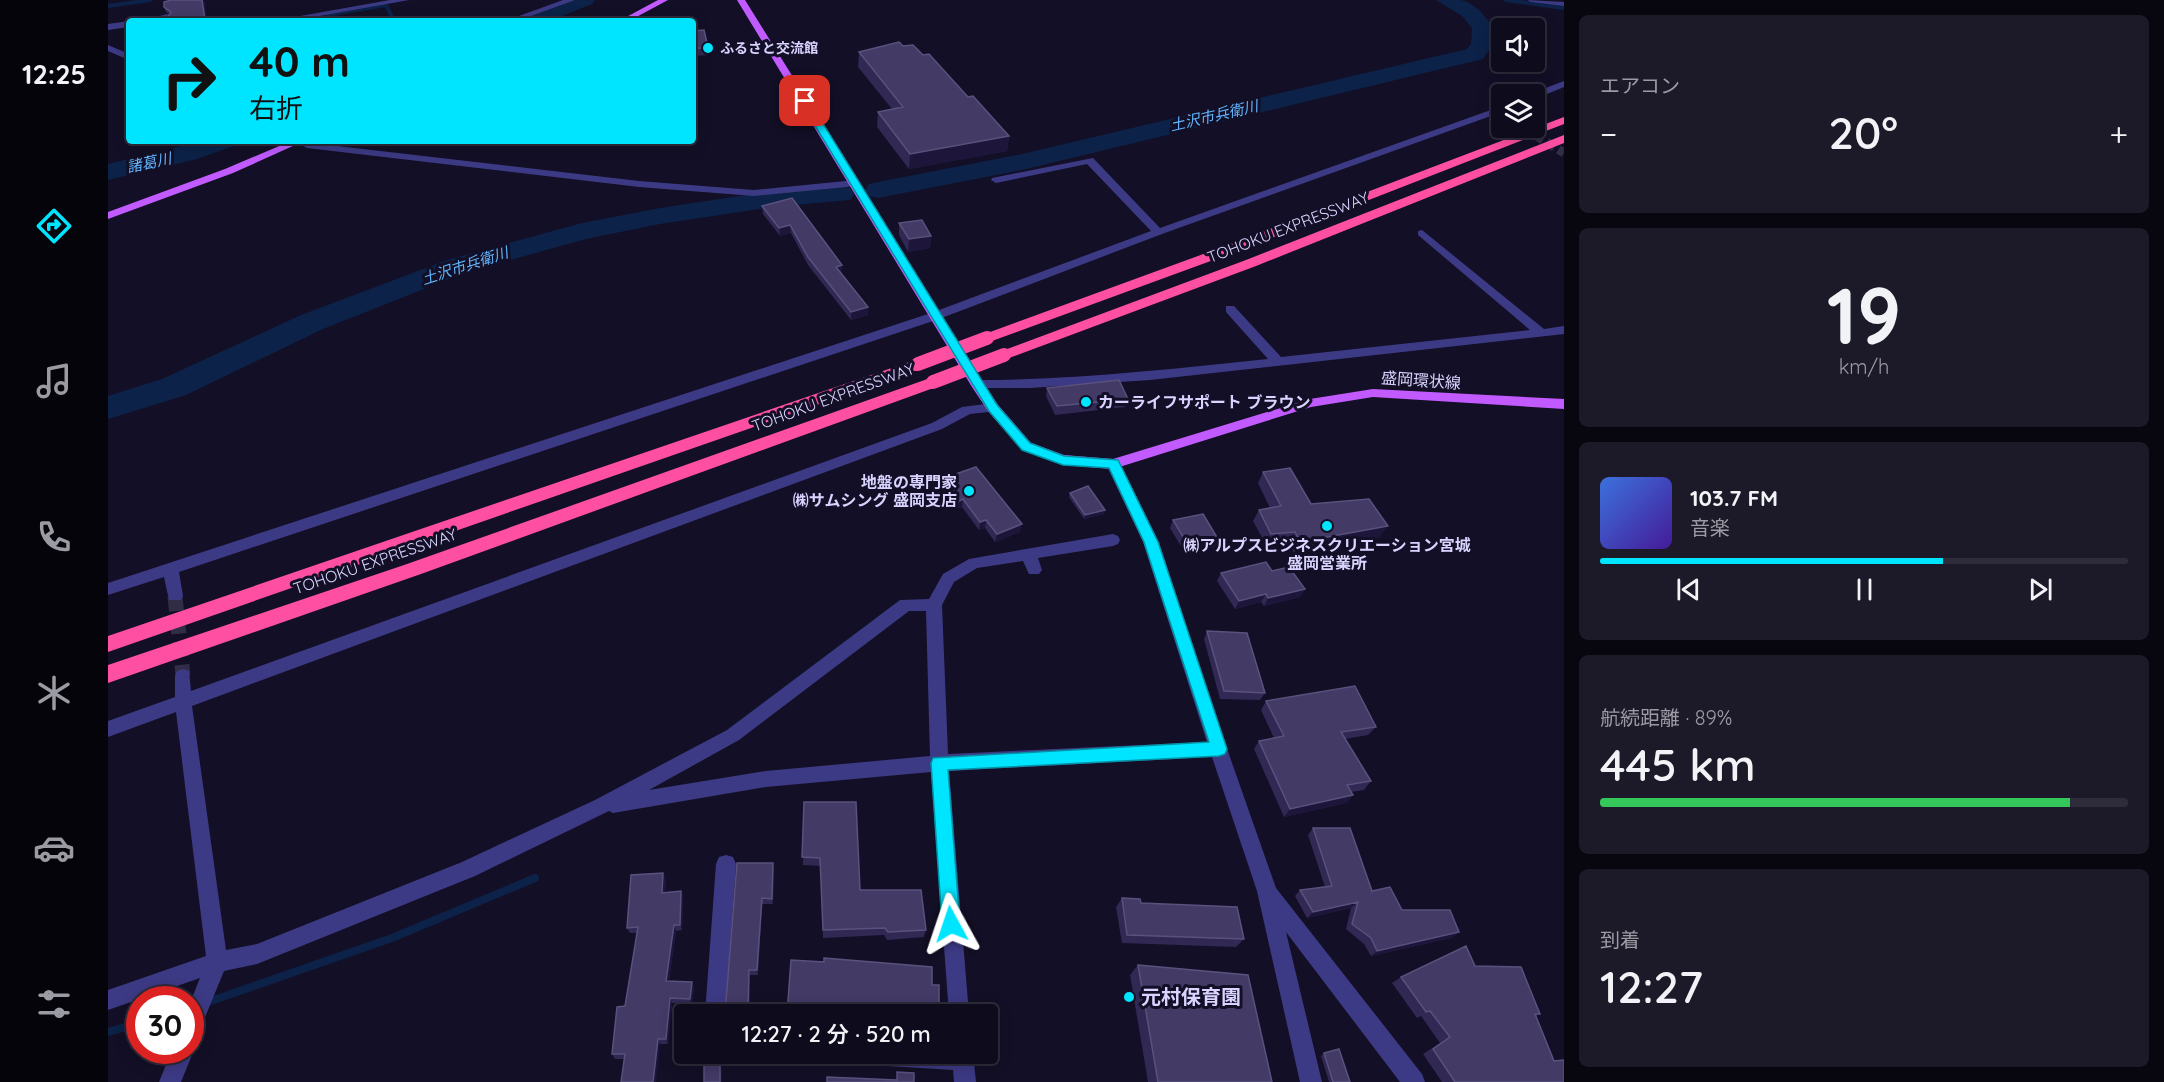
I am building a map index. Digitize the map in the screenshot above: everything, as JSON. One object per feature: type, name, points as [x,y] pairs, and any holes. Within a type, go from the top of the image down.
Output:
[{"type":"highway","name":"TOHOKU EXPRESSWAY","points":[[108,644],[604,475],[918,363],[1426,176],[1564,120]]},
{"type":"highway","name":"TOHOKU EXPRESSWAY","points":[[108,674],[414,569],[933,382],[1272,254],[1564,140]]},
{"type":"main road","points":[[628,18],[664,0]]},
{"type":"main road","name":"盛岡環状線","points":[[741,0],[977,384],[993,408],[1026,447],[1063,460],[1113,464],[1310,403],[1373,393],[1564,404]]},
{"type":"main road","points":[[108,216],[228,171],[292,144]]},
{"type":"street","points":[[298,18],[405,0]]},
{"type":"street","points":[[518,18],[571,0]]},
{"type":"street","points":[[1531,0],[1564,4]]},
{"type":"street","points":[[162,18],[167,17]]},
{"type":"street","points":[[108,27],[126,24]]},
{"type":"street","points":[[108,48],[126,45]]},
{"type":"street","points":[[108,48],[126,56]]},
{"type":"street","points":[[1545,92],[1564,84]]},
{"type":"street","points":[[108,589],[935,316],[1158,232],[1491,114]]},
{"type":"street","points":[[305,144],[662,186],[754,193],[855,183]]},
{"type":"street","points":[[996,180],[1089,160],[1158,232]]},
{"type":"street","points":[[1422,233],[1541,333]]},
{"type":"street","points":[[1230,309],[1278,362]]},
{"type":"street","points":[[977,384],[1094,380],[1564,330]]},
{"type":"street","points":[[108,729],[926,430],[967,410],[993,408]]},
{"type":"street","points":[[1113,464],[1151,542],[1267,891],[1311,1082]]},
{"type":"street","points":[[958,1004],[939,763],[934,605],[948,578],[974,563],[1113,540]]},
{"type":"street","points":[[1029,554],[1034,570]]},
{"type":"street","points":[[171,570],[175,596]]},
{"type":"street","points":[[108,1000],[217,962],[257,954],[457,873],[601,806],[733,735],[906,605],[934,605]]},
{"type":"street","points":[[183,676],[183,701],[217,962],[204,997]]},
{"type":"street","points":[[601,806],[766,779],[939,763],[1219,749]]},
{"type":"street","points":[[716,1004],[726,864]]},
{"type":"street","points":[[1267,891],[1414,1082]]},
{"type":"street","points":[[170,1082],[177,1064]]},
{"type":"street","points":[[964,1064],[965,1082]]},
{"type":"building","points":[[202,0],[205,18],[163,18],[168,17],[171,12],[164,7],[164,2]]},
{"type":"building","points":[[704,30],[708,47],[696,49],[696,31]]},
{"type":"building","points":[[899,42],[903,46],[913,45],[923,55],[929,54],[968,97],[973,96],[1009,136],[910,154],[878,112],[903,107],[859,52]]},
{"type":"building","points":[[792,198],[842,265],[836,267],[868,307],[851,312],[808,257],[790,225],[779,228],[762,206]]},
{"type":"building","points":[[922,220],[931,236],[909,239],[899,223]]},
{"type":"building","points":[[1119,380],[1128,399],[1057,406],[1047,388]]},
{"type":"building","points":[[976,467],[1022,524],[997,534],[986,520],[980,522],[963,499],[959,501],[941,479]]},
{"type":"building","points":[[1290,468],[1311,504],[1369,499],[1388,526],[1300,542],[1295,532],[1271,534],[1259,510],[1281,506],[1263,472]]},
{"type":"building","points":[[1088,486],[1105,510],[1085,515],[1070,493]]},
{"type":"building","points":[[1203,514],[1218,539],[1188,545],[1173,520]]},
{"type":"building","points":[[1266,562],[1272,571],[1289,567],[1305,589],[1268,598],[1266,594],[1239,601],[1221,573]]},
{"type":"building","points":[[1207,631],[1247,633],[1265,693],[1224,691]]},
{"type":"building","points":[[1355,686],[1376,727],[1341,732],[1371,781],[1347,785],[1353,795],[1290,809],[1259,741],[1284,736],[1266,701]]},
{"type":"building","points":[[804,802],[856,802],[860,890],[921,890],[926,930],[888,932],[885,928],[823,930],[820,858],[802,857]]},
{"type":"building","points":[[1313,828],[1350,828],[1372,891],[1390,887],[1402,910],[1450,910],[1459,932],[1377,951],[1371,938],[1352,924],[1358,902],[1313,912],[1300,890],[1332,886]]},
{"type":"building","points":[[737,863],[773,863],[772,899],[762,898],[757,970],[749,970],[748,1004],[726,1004]]},
{"type":"building","points":[[663,873],[662,893],[681,891],[680,925],[674,925],[666,981],[692,982],[690,999],[670,998],[666,1039],[658,1039],[653,1082],[621,1082],[625,1054],[612,1054],[617,1007],[625,1006],[638,927],[627,928],[631,875]]},
{"type":"building","points":[[1122,898],[1140,899],[1141,903],[1237,907],[1244,939],[1127,935]]},
{"type":"building","points":[[1466,946],[1475,966],[1521,967],[1540,1014],[1535,1014],[1554,1061],[1564,1060],[1564,1082],[1455,1082],[1433,1049],[1450,1037],[1430,1011],[1426,1012],[1401,977]]},
{"type":"building","points":[[824,958],[932,967],[932,985],[939,985],[939,1004],[788,1004],[791,960],[824,962]]},
{"type":"building","name":"元村保育園","points":[[1138,965],[1248,975],[1272,1082],[1158,1082]]},
{"type":"building","points":[[1339,1049],[1350,1082],[1333,1082],[1324,1053]]},
{"type":"building","points":[[720,1064],[720,1082],[704,1082],[704,1065]]},
{"type":"building","points":[[897,1072],[914,1073],[914,1082],[827,1082],[827,1077],[897,1080]]},
{"type":"waterway","points":[[108,6],[150,0]]},
{"type":"waterway","name":"諸葛川","points":[[539,18],[585,0]]},
{"type":"waterway","name":"土沢市兵衛川","points":[[878,190],[1022,162],[1475,54],[1482,44],[1483,27],[1469,12],[1446,0]]},
{"type":"waterway","points":[[1506,0],[1564,8]]},
{"type":"waterway","points":[[327,15],[386,5],[392,18]]},
{"type":"waterway","name":"諸葛川","points":[[108,172],[188,154],[216,144]]},
{"type":"waterway","name":"土沢市兵衛川","points":[[108,408],[174,387],[312,322],[457,266],[582,231],[660,216],[772,199],[841,194]]},
{"type":"waterway","points":[[205,1003],[392,938],[535,878]]},
{"type":"waterway","points":[[108,1032],[126,1027]]},
{"type":"tunnel","points":[[1540,138],[1564,153]]},
{"type":"tunnel","points":[[175,596],[183,676]]},
{"type":"place","name":"ふるさと交流館","points":[[708,48]]},
{"type":"place","name":"カーライフサポート ブラウン","points":[[1086,402]]},
{"type":"place","name":"地盤の専門家 ㈱サムシング 盛岡支店","points":[[969,491]]},
{"type":"place","name":"㈱アルプスビジネスクリエーション宮城 盛岡営業所","points":[[1327,526]]},
{"type":"place","name":"元村保育園","points":[[1129,997]]},
{"type":"route","points":[[805,101],[993,408],[1026,447],[1063,460],[1113,464],[1151,542],[1219,749],[939,763],[951,924]]}]
